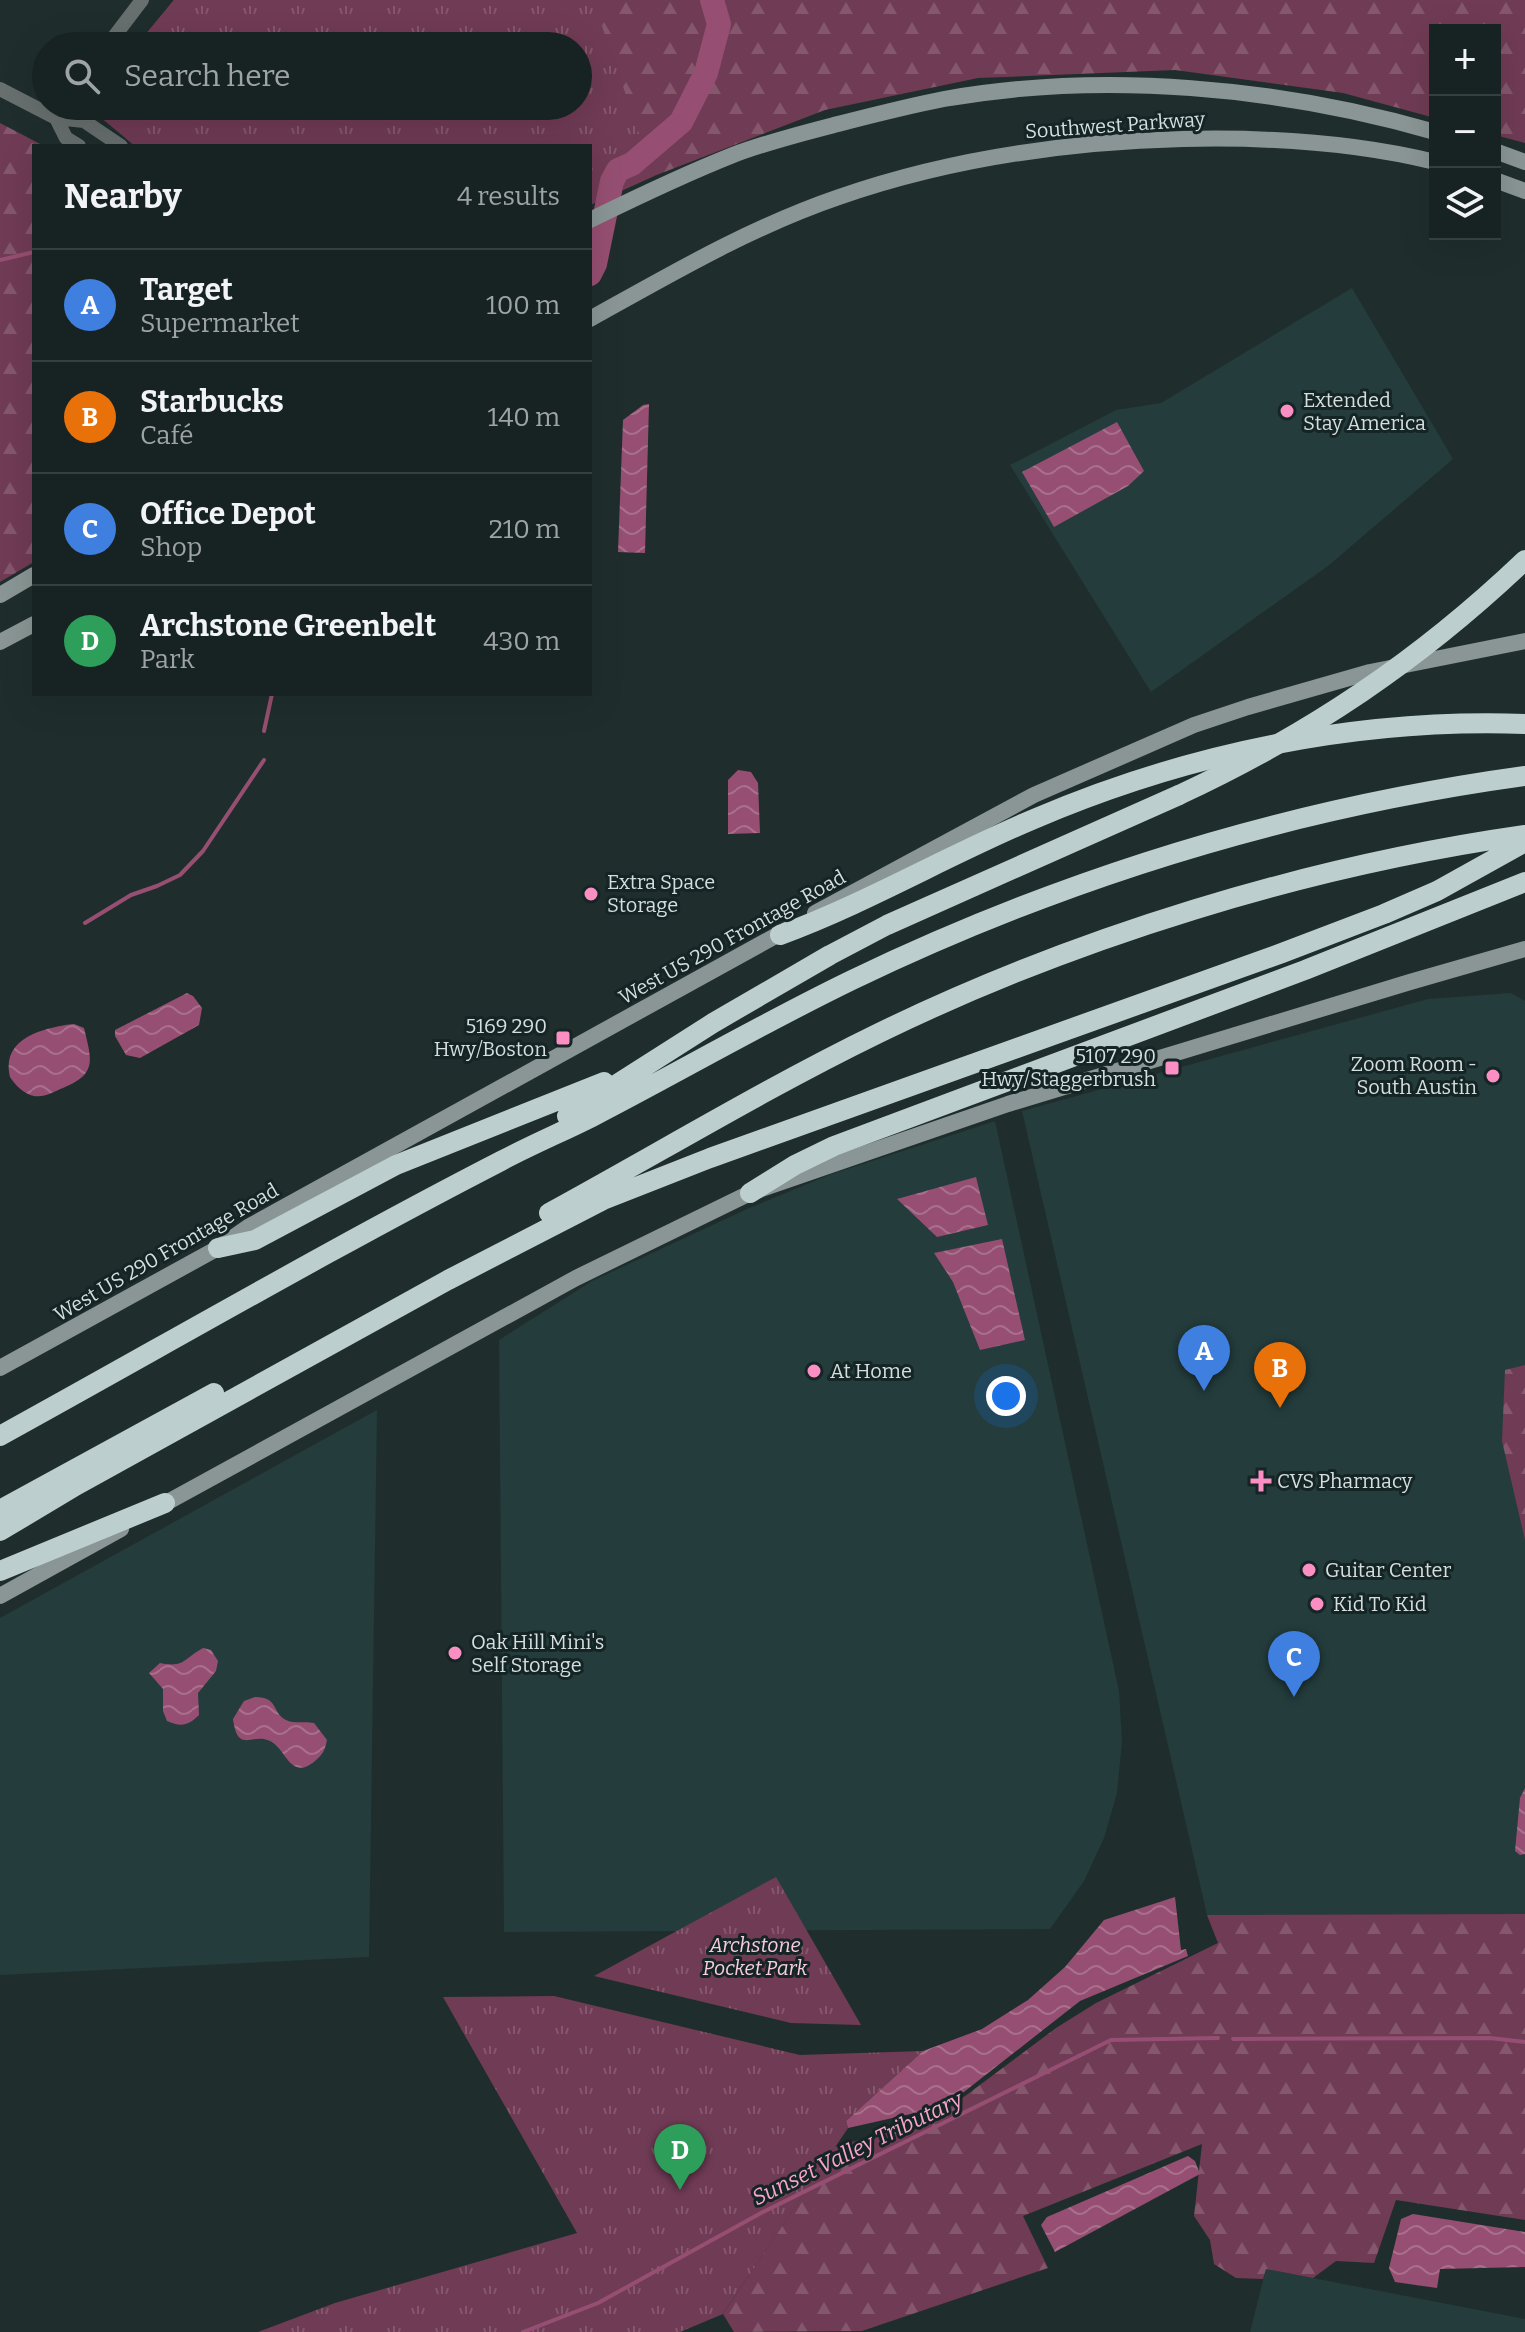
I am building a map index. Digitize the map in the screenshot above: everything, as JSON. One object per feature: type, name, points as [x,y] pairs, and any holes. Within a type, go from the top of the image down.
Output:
[{"type":"highway","points":[[501,1160],[662,1055],[782,982],[887,925],[1258,757],[1373,687],[1463,617],[1525,560]]},
{"type":"highway","points":[[780,935],[823,919],[1031,820],[1081,799],[1176,767],[1272,744],[1334,734],[1428,725],[1525,724]]},
{"type":"highway","points":[[0,1436],[501,1160],[593,1116],[756,1027],[856,978],[1048,895],[1151,861],[1259,829],[1365,804],[1525,776]]},
{"type":"highway","points":[[0,1510],[569,1202],[804,1070],[980,988],[1072,951],[1273,888],[1381,862],[1525,835]]},
{"type":"highway","points":[[0,1531],[77,1485],[448,1280],[603,1200],[710,1158],[1282,953],[1437,891],[1525,842]]},
{"type":"highway","points":[[750,1193],[795,1165],[834,1146],[1305,970],[1525,882]]},
{"type":"highway","points":[[218,1248],[255,1240],[396,1165],[590,1088],[662,1055]]},
{"type":"highway","points":[[569,1202],[603,1200]]},
{"type":"highway","points":[[0,1571],[165,1503]]},
{"type":"main road","name":"Southwest Parkway","points":[[592,219],[736,154],[859,118],[946,99],[1054,87],[1172,88],[1259,95],[1322,105],[1429,131]]},
{"type":"main road","name":"Southwest Parkway","points":[[592,318],[702,256],[768,225],[914,173],[995,155],[1081,143],[1227,138],[1340,144],[1429,161]]},
{"type":"main road","points":[[1501,153],[1525,162]]},
{"type":"main road","points":[[1501,182],[1525,191]]},
{"type":"main road","points":[[0,595],[32,576]]},
{"type":"main road","points":[[0,642],[32,625]]},
{"type":"main road","points":[[1502,644],[1525,629]]},
{"type":"main road","name":"West US 290 Frontage Road","points":[[0,1368],[218,1248],[248,1227],[1004,810],[1167,736],[1248,707],[1370,672],[1525,641]]},
{"type":"main road","points":[[0,1596],[576,1278],[750,1193],[1022,1100],[1525,949]]},
{"type":"main road","points":[[1503,957],[1525,960]]},
{"type":"street","points":[[118,32],[142,0]]},
{"type":"street","points":[[0,89],[32,101]]},
{"type":"street","points":[[62,120],[66,138],[76,144]]},
{"type":"street","points":[[81,120],[118,144]]},
{"type":"shaded area","points":[[1352,288],[1453,459],[1328,566],[1151,692],[1010,465],[1116,410],[1161,403]]},
{"type":"shaded area","points":[[1511,993],[1525,1001],[1525,1914],[1207,1915],[1022,1111],[1428,999]]},
{"type":"shaded area","points":[[995,1121],[1119,1691],[1122,1741],[1117,1793],[1104,1838],[1084,1881],[1050,1929],[504,1932],[499,1340],[592,1281],[747,1209],[829,1175]]},
{"type":"shaded area","points":[[377,1410],[369,1957],[0,1975],[0,1618]]},
{"type":"shaded area","points":[[1266,2269],[1525,2319],[1525,2332],[1250,2332]]},
{"type":"green space","points":[[174,0],[1525,0],[1525,143],[1501,137],[1501,24],[1429,24],[1429,116],[1343,93],[1175,70],[978,78],[825,110],[654,176],[592,204],[592,144],[133,144],[104,120],[592,120],[592,32],[148,32]]},
{"type":"green space","points":[[174,0],[593,0],[654,176],[592,204],[592,144],[133,144],[104,120],[592,120],[592,32],[148,32]]},
{"type":"green space","points":[[0,123],[40,144],[32,144],[32,563],[0,582]]},
{"type":"green space","points":[[1525,1365],[1525,1540],[1502,1441],[1505,1370]]},
{"type":"green space","name":"Archstone Pocket Park","points":[[776,1877],[861,2025],[791,2023],[594,1976]]},
{"type":"green space","points":[[1525,1914],[1525,2220],[1396,2200],[1374,2263],[1336,2261],[1313,2278],[1266,2269],[1263,2279],[1236,2278],[1214,2264],[1210,2240],[1194,2216],[1202,2144],[1023,2216],[1048,2268],[862,2331],[734,2332],[723,2314],[835,2147],[937,2117],[1056,2028],[1096,2003],[1218,1943],[1207,1915]]},
{"type":"green space","points":[[554,1996],[800,2055],[923,2051],[846,2121],[848,2128],[723,2314],[680,2332],[258,2332],[335,2303],[577,2233],[443,1997]]},
{"type":"water","points":[[649,404],[645,553],[618,552],[623,420]]},
{"type":"water","points":[[1117,422],[1144,471],[1128,486],[1054,527],[1022,472]]},
{"type":"water","points":[[738,770],[751,772],[758,783],[760,833],[728,834],[728,780]]},
{"type":"water","points":[[187,993],[202,1008],[199,1025],[140,1058],[126,1055],[115,1036],[115,1030]]},
{"type":"water","points":[[74,1024],[84,1028],[90,1058],[87,1072],[74,1083],[45,1095],[34,1096],[20,1089],[10,1077],[9,1063],[19,1043],[39,1032]]},
{"type":"water","points":[[976,1177],[988,1225],[937,1237],[897,1199]]},
{"type":"water","points":[[1002,1239],[1025,1340],[980,1350],[953,1282],[934,1253]]},
{"type":"water","points":[[203,1648],[211,1650],[218,1661],[216,1671],[198,1693],[199,1715],[184,1724],[167,1721],[163,1711],[163,1689],[149,1673],[160,1663],[183,1662]]},
{"type":"water","points":[[255,1697],[268,1699],[286,1720],[314,1723],[327,1740],[320,1756],[300,1768],[289,1762],[270,1741],[247,1740],[238,1736],[233,1719],[244,1701]]},
{"type":"water","points":[[1525,1788],[1525,1854],[1520,1855],[1515,1851],[1520,1798]]},
{"type":"water","points":[[1175,1897],[1181,1950],[1186,1949],[1188,1956],[1080,2001],[946,2106],[848,2128],[846,2121],[923,2051],[982,2029],[1028,2000],[1065,1967],[1104,1920]]},
{"type":"water","points":[[1188,2156],[1195,2161],[1200,2174],[1055,2252],[1041,2225],[1047,2217]]},
{"type":"water","points":[[1413,2214],[1525,2232],[1525,2267],[1440,2269],[1437,2288],[1395,2282],[1389,2268],[1401,2219]]},
{"type":"waterway","points":[[592,270],[612,181],[618,170],[632,164],[681,122],[706,73],[719,24],[712,0]]},
{"type":"waterway","points":[[0,260],[32,252]]},
{"type":"waterway","points":[[264,731],[272,696]]},
{"type":"waterway","points":[[85,923],[131,895],[180,875],[203,851],[264,760]]},
{"type":"waterway","name":"Sunset Valley Tributary","points":[[523,2332],[598,2303],[761,2213],[1111,2040],[1218,2038]]},
{"type":"waterway","name":"Sunset Valley Tributary","points":[[1233,2039],[1490,2038],[1525,2042]]},
{"type":"place","name":"Extended Stay America","points":[[1287,411]]},
{"type":"place","name":"Extra Space Storage","points":[[591,894]]},
{"type":"place","name":"5169 290 Hwy/Boston","points":[[563,1038]]},
{"type":"place","name":"5107 290 Hwy/Staggerbrush","points":[[1172,1068]]},
{"type":"place","name":"Zoom Room - South Austin","points":[[1493,1076]]},
{"type":"place","name":"At Home","points":[[814,1371]]},
{"type":"place","name":"Target","points":[[1204,1391]]},
{"type":"place","name":"Starbucks","points":[[1280,1408]]},
{"type":"place","name":"CVS Pharmacy","points":[[1261,1481]]},
{"type":"place","name":"Guitar Center","points":[[1309,1570]]},
{"type":"place","name":"Kid To Kid","points":[[1317,1604]]},
{"type":"place","name":"Oak Hill Mini's Self Storage","points":[[455,1653]]},
{"type":"place","name":"Office Depot","points":[[1294,1697]]},
{"type":"place","name":"Archstone Greenbelt","points":[[680,2190]]}]
